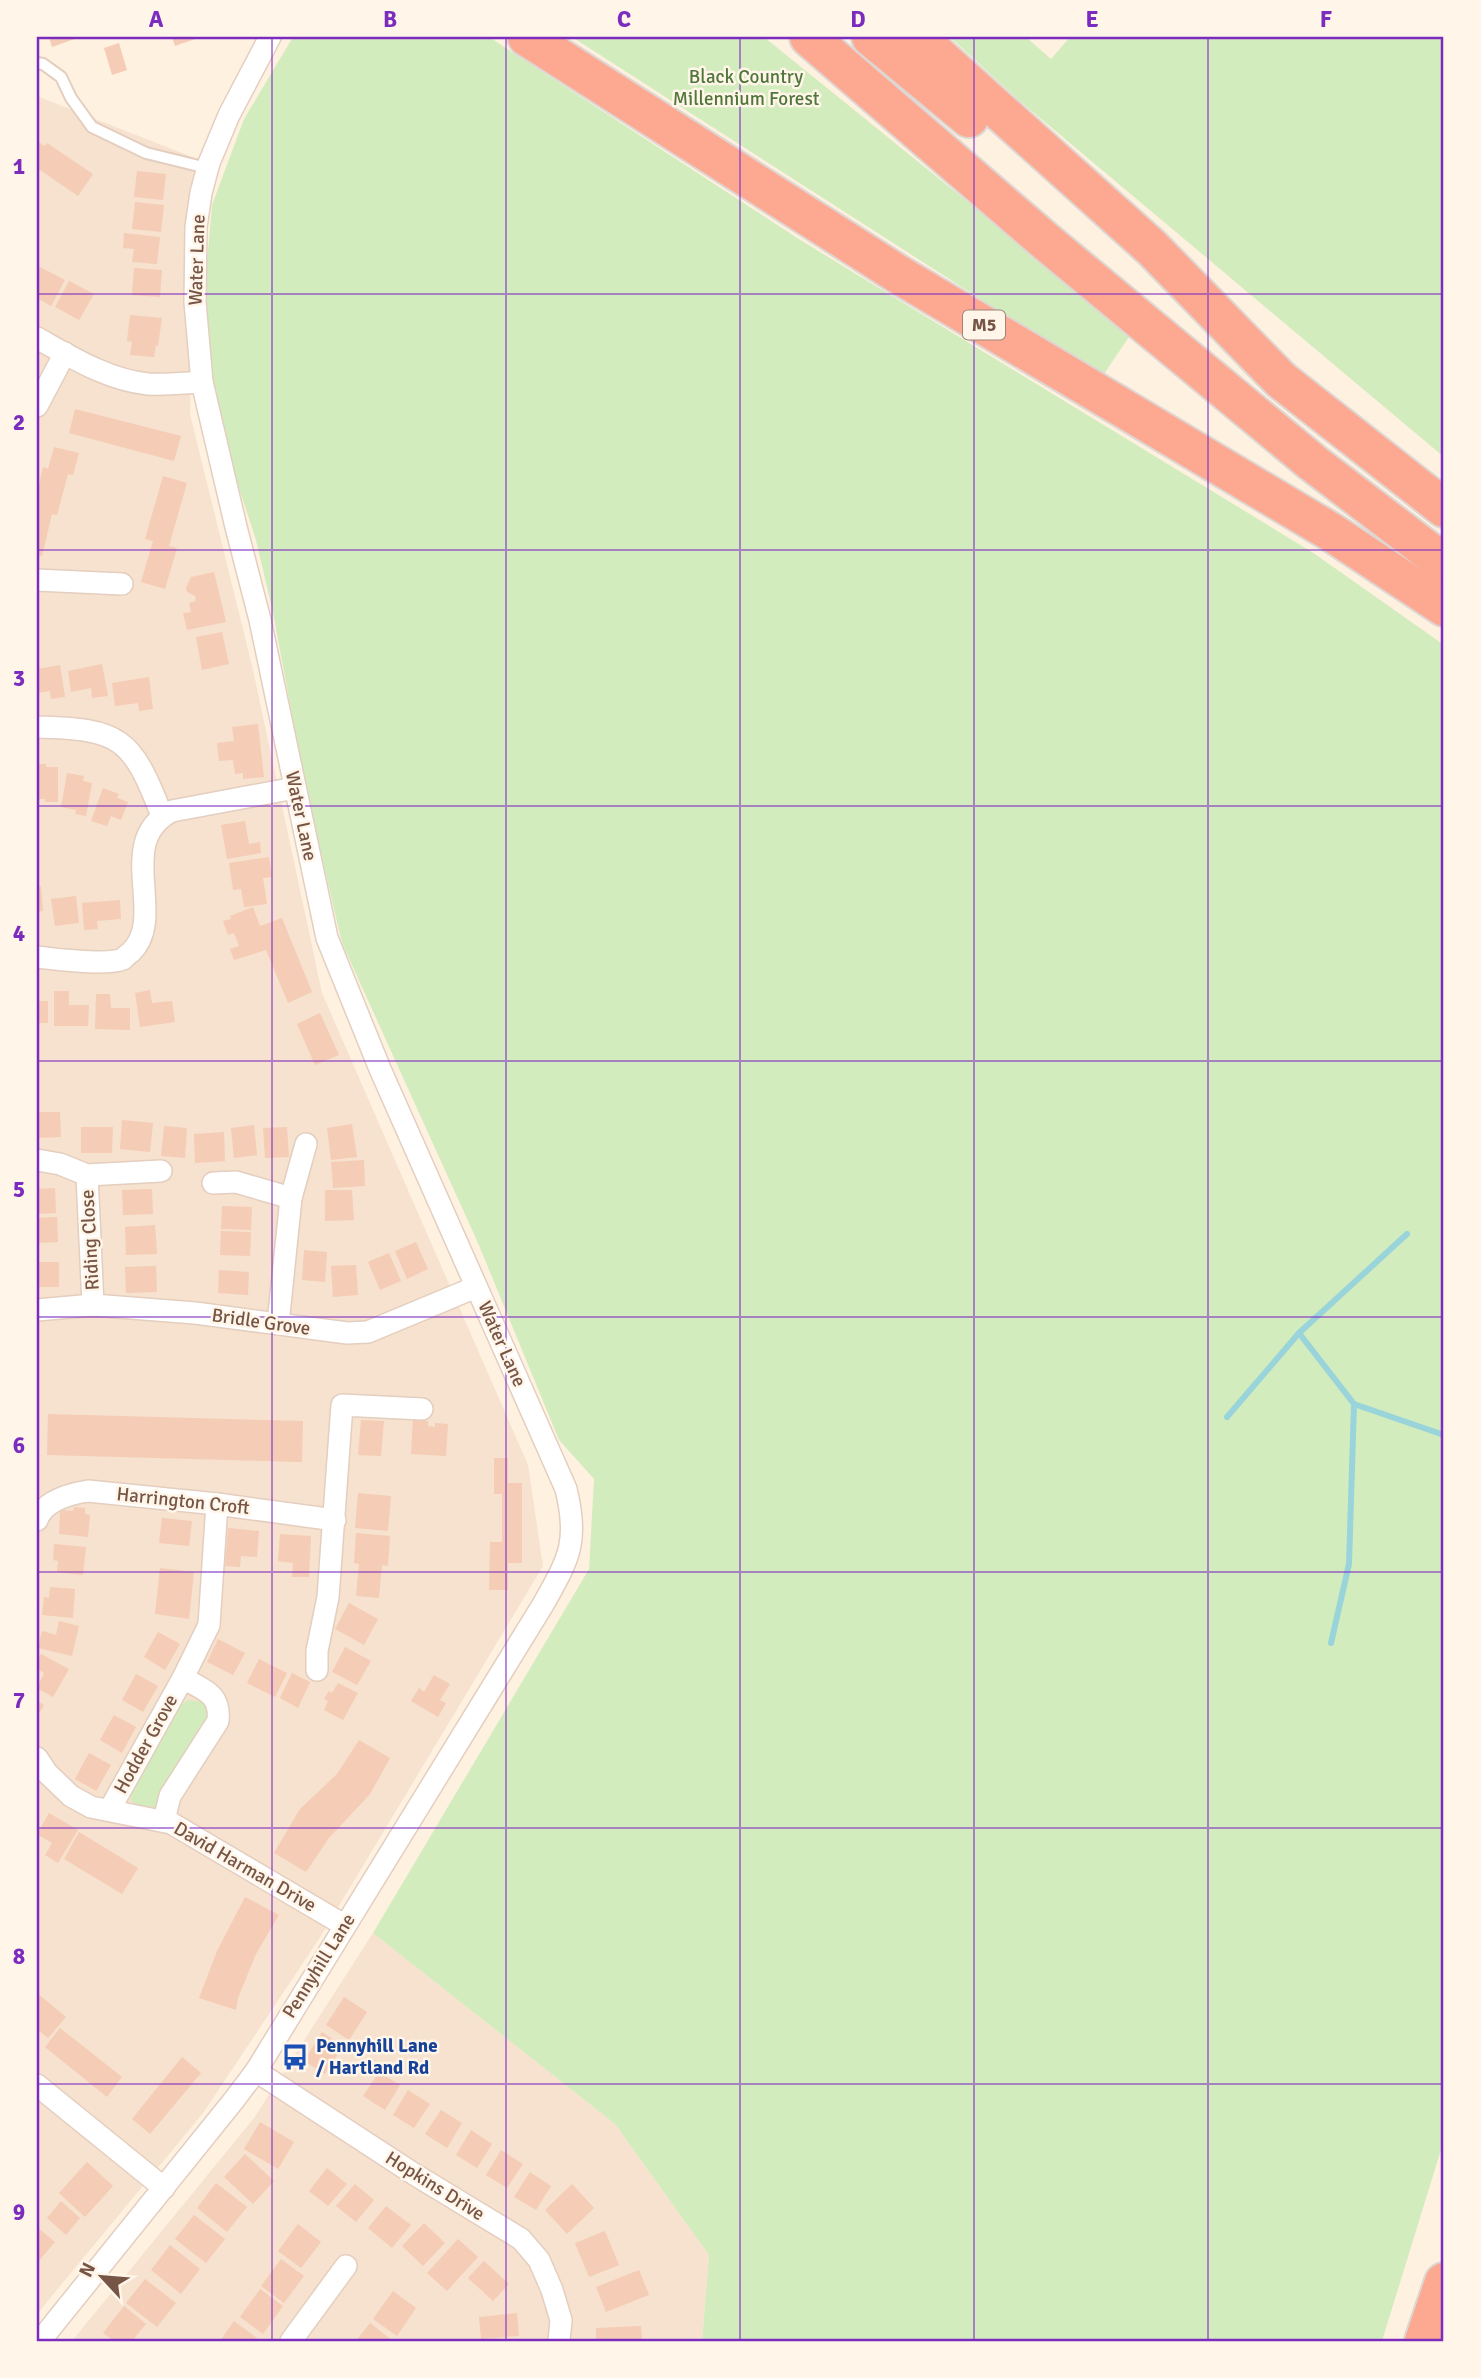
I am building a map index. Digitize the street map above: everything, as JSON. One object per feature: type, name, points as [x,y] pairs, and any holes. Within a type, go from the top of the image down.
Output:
[{"type":"highway","name":"M5","points":[[527,37],[901,276],[1331,532],[1444,607]]},
{"type":"highway","points":[[809,37],[1044,240],[1303,455],[1444,563]]},
{"type":"highway","points":[[871,37],[1259,358]]},
{"type":"highway","points":[[917,37],[1153,248],[1282,380],[1444,508]]},
{"type":"highway","points":[[1424,2341],[1444,2282]]},
{"type":"street","name":"Water Lane","points":[[268,38],[229,115],[207,168],[196,227],[195,302],[202,382],[260,620],[327,938],[380,1069],[566,1489],[573,1519],[573,1533],[564,1567]]},
{"type":"street","points":[[37,338],[114,376],[145,384],[202,382]]},
{"type":"street","points":[[37,406],[65,353]]},
{"type":"street","points":[[37,580],[122,584]]},
{"type":"street","points":[[37,727],[94,731],[120,743],[141,767],[162,816]]},
{"type":"street","points":[[37,957],[100,962],[123,959],[139,944],[144,924],[142,860],[146,839],[153,825],[162,816],[172,811],[295,788]]},
{"type":"street","points":[[278,1324],[291,1198],[306,1144]]},
{"type":"street","name":"Riding Close","points":[[37,1160],[60,1164],[87,1175],[161,1171]]},
{"type":"street","name":"Riding Close","points":[[87,1175],[93,1305]]},
{"type":"street","points":[[214,1183],[236,1182],[291,1198]]},
{"type":"street","name":"Bridle Grove","points":[[37,1310],[93,1305],[195,1313],[347,1333],[368,1332],[477,1287]]},
{"type":"street","points":[[317,1670],[317,1651],[328,1597],[342,1405],[422,1409]]},
{"type":"street","name":"Harrington Croft","points":[[37,1517],[68,1494],[88,1491],[218,1504],[335,1520]]},
{"type":"street","name":"Hodder Grove","points":[[110,1809],[183,1678],[209,1625],[218,1504]]},
{"type":"street","name":"Pennyhill Lane","points":[[40,2341],[256,2071],[564,1567]]},
{"type":"street","name":"Hodder Grove","points":[[164,1820],[170,1796],[218,1721],[219,1708],[212,1695],[183,1678]]},
{"type":"street","name":"David Harman Drive","points":[[37,1758],[47,1773],[71,1796],[91,1807],[164,1820],[345,1925]]},
{"type":"street","name":"Hopkins Drive","points":[[256,2071],[414,2174],[521,2239],[539,2260],[552,2290],[561,2320],[559,2341]]},
{"type":"street","points":[[37,2085],[164,2188]]},
{"type":"street","points":[[291,2341],[346,2266]]},
{"type":"lane","points":[[37,63],[61,76],[71,98],[92,127],[146,153],[207,168]]},
{"type":"shaded area","points":[[37,96],[197,159],[190,414],[253,670],[322,993],[528,1465],[543,1566],[319,1939],[203,2113],[37,2314]]},
{"type":"shaded area","points":[[373,1933],[615,2124],[709,2255],[702,2341],[72,2341],[254,2118]]},
{"type":"green space","points":[[293,37],[489,37],[802,241],[1312,552],[1444,645],[1444,2140],[1382,2341],[702,2341],[709,2255],[615,2124],[373,1933],[589,1569],[594,1479],[559,1440],[478,1243],[342,943],[306,790],[273,613],[256,540],[223,439],[206,349],[206,273],[212,205],[244,119]]},
{"type":"green space","name":"Black Country Millennium Forest","points":[[572,37],[764,37],[1131,334],[1102,377]]},
{"type":"green space","points":[[950,37],[1026,37],[1051,59],[1070,37],[1444,37],[1444,457],[1021,102]]},
{"type":"green space","points":[[188,1700],[204,1702],[210,1710],[210,1718],[157,1806],[140,1808],[131,1800],[131,1794],[181,1705]]},
{"type":"building","points":[[49,37],[80,37],[52,47]]},
{"type":"building","points":[[172,37],[201,37],[175,46]]},
{"type":"building","points":[[119,43],[127,70],[112,75],[104,48]]},
{"type":"building","points":[[37,141],[44,146],[47,143],[93,174],[78,196],[37,168]]},
{"type":"building","points":[[137,171],[166,174],[163,200],[134,197]]},
{"type":"building","points":[[135,202],[164,205],[161,232],[132,229]]},
{"type":"building","points":[[124,233],[160,237],[157,264],[132,262],[134,249],[123,248]]},
{"type":"building","points":[[40,267],[65,280],[51,306],[37,298],[37,273]]},
{"type":"building","points":[[134,268],[162,270],[160,297],[132,295]]},
{"type":"building","points":[[69,281],[94,294],[79,320],[55,307]]},
{"type":"building","points":[[130,315],[162,318],[154,357],[130,355],[132,342],[127,341]]},
{"type":"building","points":[[75,409],[181,436],[174,461],[69,433]]},
{"type":"building","points":[[54,447],[79,453],[73,475],[68,474],[57,515],[52,514],[42,556],[37,555],[37,494],[43,467],[48,469]]},
{"type":"building","points":[[163,476],[187,483],[169,546],[177,548],[165,589],[141,582],[153,541],[145,539]]},
{"type":"building","points":[[214,572],[226,622],[187,630],[183,613],[191,612],[189,603],[196,601],[195,596],[187,592],[186,588],[191,577]]},
{"type":"building","points":[[222,632],[229,664],[202,670],[196,637]]},
{"type":"building","points":[[102,664],[108,696],[92,698],[91,688],[71,692],[68,671]]},
{"type":"building","points":[[60,665],[65,697],[51,699],[50,691],[37,693],[37,669]]},
{"type":"building","points":[[149,677],[153,709],[139,711],[138,703],[115,706],[112,683]]},
{"type":"building","points":[[258,724],[264,777],[243,779],[243,773],[235,774],[233,760],[219,761],[217,743],[234,741],[232,727]]},
{"type":"building","points":[[37,764],[58,767],[58,802],[37,799]]},
{"type":"building","points":[[67,773],[84,776],[83,781],[92,783],[86,816],[75,814],[76,810],[61,807]]},
{"type":"building","points":[[103,788],[119,794],[117,798],[128,802],[121,820],[111,816],[107,826],[91,821]]},
{"type":"building","points":[[245,821],[249,844],[260,842],[261,853],[227,859],[221,825]]},
{"type":"building","points":[[269,857],[272,877],[263,878],[267,904],[244,907],[241,889],[233,890],[229,863]]},
{"type":"building","points":[[41,886],[43,911],[37,912],[37,887]]},
{"type":"building","points":[[76,896],[79,923],[55,926],[51,899]]},
{"type":"building","points":[[120,900],[121,919],[97,921],[98,929],[84,930],[82,903]]},
{"type":"building","points":[[253,907],[260,926],[282,918],[312,992],[288,1003],[266,950],[234,960],[230,949],[239,946],[234,933],[228,935],[223,921]]},
{"type":"building","points":[[150,990],[152,1003],[172,1001],[175,1022],[140,1027],[135,993]]},
{"type":"building","points":[[54,991],[69,991],[69,1005],[89,1005],[88,1026],[54,1026]]},
{"type":"building","points":[[96,994],[110,994],[111,1008],[130,1008],[130,1030],[95,1029]]},
{"type":"building","points":[[37,1001],[48,1001],[48,1023],[37,1023]]},
{"type":"building","points":[[320,1013],[339,1055],[315,1065],[297,1024]]},
{"type":"building","points":[[37,1112],[60,1112],[61,1137],[37,1138]]},
{"type":"building","points":[[122,1120],[153,1123],[150,1152],[120,1149]]},
{"type":"building","points":[[352,1124],[357,1157],[331,1160],[327,1128]]},
{"type":"building","points":[[254,1125],[257,1155],[234,1158],[231,1128]]},
{"type":"building","points":[[164,1126],[187,1128],[185,1158],[161,1156]]},
{"type":"building","points":[[81,1127],[113,1127],[112,1153],[81,1153]]},
{"type":"building","points":[[287,1127],[289,1157],[265,1158],[263,1128]]},
{"type":"building","points":[[224,1132],[225,1161],[195,1163],[194,1134]]},
{"type":"building","points":[[364,1160],[365,1186],[333,1188],[331,1162]]},
{"type":"building","points":[[55,1188],[56,1213],[37,1214],[37,1189]]},
{"type":"building","points":[[152,1189],[153,1214],[123,1215],[122,1190]]},
{"type":"building","points":[[325,1190],[352,1190],[354,1220],[325,1221]]},
{"type":"building","points":[[222,1206],[252,1207],[251,1230],[221,1229]]},
{"type":"building","points":[[57,1217],[58,1242],[37,1243],[37,1218]]},
{"type":"building","points":[[155,1225],[157,1254],[126,1255],[125,1227]]},
{"type":"building","points":[[221,1231],[251,1232],[250,1256],[220,1255]]},
{"type":"building","points":[[416,1242],[428,1269],[407,1279],[395,1251]]},
{"type":"building","points":[[304,1250],[327,1252],[325,1282],[302,1280]]},
{"type":"building","points":[[389,1253],[401,1281],[380,1290],[368,1262]]},
{"type":"building","points":[[37,1262],[59,1262],[59,1287],[37,1287]]},
{"type":"building","points":[[356,1265],[358,1295],[333,1297],[331,1266]]},
{"type":"building","points":[[156,1266],[157,1292],[126,1293],[125,1267]]},
{"type":"building","points":[[219,1270],[249,1272],[248,1295],[218,1293]]},
{"type":"building","points":[[48,1414],[303,1421],[302,1462],[47,1455]]},
{"type":"building","points":[[413,1419],[428,1421],[428,1426],[435,1427],[435,1423],[448,1424],[446,1456],[411,1454]]},
{"type":"building","points":[[361,1420],[384,1421],[381,1456],[358,1455]]},
{"type":"building","points":[[494,1458],[508,1458],[508,1483],[522,1483],[522,1563],[508,1563],[508,1590],[489,1590],[490,1542],[502,1542],[502,1494],[494,1494]]},
{"type":"building","points":[[358,1493],[391,1496],[388,1531],[355,1528]]},
{"type":"building","points":[[74,1507],[85,1508],[85,1514],[90,1515],[88,1537],[59,1534],[60,1510],[73,1511]]},
{"type":"building","points":[[162,1518],[192,1521],[189,1546],[159,1543]]},
{"type":"building","points":[[228,1528],[259,1531],[257,1557],[241,1556],[240,1567],[225,1566]]},
{"type":"building","points":[[356,1533],[390,1536],[388,1566],[382,1565],[379,1598],[356,1596],[359,1564],[354,1563]]},
{"type":"building","points":[[280,1534],[311,1536],[309,1577],[292,1577],[293,1563],[278,1561]]},
{"type":"building","points":[[54,1544],[86,1547],[83,1575],[57,1572],[58,1561],[53,1560]]},
{"type":"building","points":[[160,1568],[194,1572],[189,1619],[155,1614]]},
{"type":"building","points":[[50,1587],[75,1589],[73,1618],[42,1615],[44,1597],[49,1598]]},
{"type":"building","points":[[349,1603],[378,1619],[364,1645],[335,1629]]},
{"type":"building","points":[[59,1621],[79,1626],[72,1656],[38,1648],[42,1631],[56,1635]]},
{"type":"building","points":[[158,1632],[180,1644],[165,1670],[144,1657]]},
{"type":"building","points":[[218,1639],[245,1653],[233,1675],[207,1662]]},
{"type":"building","points":[[345,1647],[371,1661],[357,1685],[332,1672]]},
{"type":"building","points":[[41,1654],[69,1669],[53,1697],[37,1688],[44,1673],[37,1669]]},
{"type":"building","points":[[259,1659],[287,1673],[275,1697],[247,1683]]},
{"type":"building","points":[[292,1673],[310,1682],[298,1708],[280,1698]]},
{"type":"building","points":[[136,1674],[158,1686],[143,1712],[122,1700]]},
{"type":"building","points":[[434,1675],[450,1684],[440,1700],[446,1703],[438,1717],[411,1701],[419,1688],[424,1692]]},
{"type":"building","points":[[338,1683],[358,1693],[343,1720],[324,1710],[328,1701],[324,1699]]},
{"type":"building","points":[[37,1701],[44,1705],[37,1717]]},
{"type":"building","points":[[114,1715],[136,1727],[122,1753],[100,1740]]},
{"type":"building","points":[[359,1740],[390,1758],[370,1794],[329,1838],[306,1872],[274,1853],[300,1809],[337,1774]]},
{"type":"building","points":[[89,1753],[111,1765],[96,1791],[75,1779]]},
{"type":"building","points":[[49,1813],[78,1830],[58,1863],[45,1855],[52,1843],[37,1834]]},
{"type":"building","points":[[79,1832],[138,1868],[122,1894],[64,1859]]},
{"type":"building","points":[[245,1897],[279,1915],[256,1954],[238,1998],[236,2010],[199,1998],[217,1951]]},
{"type":"building","points":[[37,1993],[66,2017],[48,2038],[37,2029]]},
{"type":"building","points":[[344,1997],[367,2012],[349,2040],[326,2025]]},
{"type":"building","points":[[60,2028],[122,2077],[107,2097],[45,2047]]},
{"type":"building","points":[[322,2032],[343,2046],[325,2074],[304,2061]]},
{"type":"building","points":[[182,2057],[201,2073],[150,2134],[132,2119]]},
{"type":"building","points":[[379,2072],[400,2085],[385,2110],[363,2096]]},
{"type":"building","points":[[408,2090],[430,2104],[414,2128],[393,2115]]},
{"type":"building","points":[[441,2110],[462,2123],[447,2148],[425,2134]]},
{"type":"building","points":[[260,2122],[294,2142],[278,2169],[244,2149]]},
{"type":"building","points":[[471,2130],[492,2144],[477,2168],[456,2155]]},
{"type":"building","points":[[501,2150],[523,2164],[507,2188],[486,2175]]},
{"type":"building","points":[[245,2154],[274,2181],[253,2204],[224,2177]]},
{"type":"building","points":[[87,2162],[113,2186],[85,2217],[59,2193]]},
{"type":"building","points":[[327,2168],[347,2184],[328,2206],[309,2191]]},
{"type":"building","points":[[530,2172],[551,2186],[536,2210],[514,2197]]},
{"type":"building","points":[[216,2183],[247,2207],[227,2232],[197,2208]]},
{"type":"building","points":[[355,2184],[374,2200],[356,2222],[336,2206]]},
{"type":"building","points":[[572,2184],[594,2208],[567,2234],[545,2210]]},
{"type":"building","points":[[61,2201],[80,2218],[66,2235],[47,2218]]},
{"type":"building","points":[[386,2206],[411,2225],[392,2248],[368,2228]]},
{"type":"building","points":[[194,2215],[225,2239],[206,2263],[175,2239]]},
{"type":"building","points":[[424,2223],[445,2243],[423,2266],[402,2246]]},
{"type":"building","points":[[298,2224],[321,2242],[301,2268],[278,2251]]},
{"type":"building","points":[[37,2227],[55,2242],[37,2263]]},
{"type":"building","points":[[605,2231],[619,2265],[589,2277],[575,2243]]},
{"type":"building","points":[[458,2239],[478,2257],[447,2291],[427,2273]]},
{"type":"building","points":[[170,2245],[200,2269],[181,2294],[151,2270]]},
{"type":"building","points":[[281,2259],[304,2276],[284,2303],[261,2286]]},
{"type":"building","points":[[484,2261],[509,2284],[493,2301],[468,2278]]},
{"type":"building","points":[[639,2270],[649,2295],[606,2312],[596,2287]]},
{"type":"building","points":[[145,2279],[176,2303],[157,2327],[126,2303]]},
{"type":"building","points":[[260,2289],[283,2306],[263,2334],[240,2317]]},
{"type":"building","points":[[393,2291],[416,2308],[397,2336],[373,2319]]},
{"type":"building","points":[[124,2306],[146,2324],[132,2341],[114,2341],[103,2333]]},
{"type":"building","points":[[517,2313],[519,2336],[481,2339],[479,2317]]},
{"type":"building","points":[[234,2321],[257,2338],[255,2341],[220,2341]]},
{"type":"building","points":[[370,2323],[393,2341],[356,2341]]},
{"type":"building","points":[[641,2326],[642,2341],[596,2341],[596,2328]]},
{"type":"waterway","points":[[1227,1417],[1299,1333],[1407,1234]]},
{"type":"waterway","points":[[1299,1333],[1354,1404],[1444,1435]]},
{"type":"waterway","points":[[1331,1643],[1349,1564],[1354,1404]]},
{"type":"place","name":"Pennyhill Lane / Hartland Rd","points":[[295,2057]]}]
